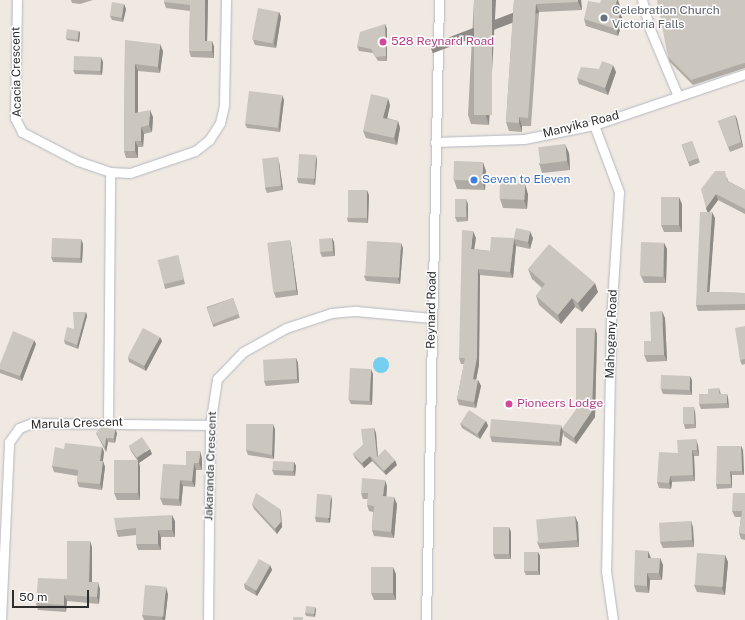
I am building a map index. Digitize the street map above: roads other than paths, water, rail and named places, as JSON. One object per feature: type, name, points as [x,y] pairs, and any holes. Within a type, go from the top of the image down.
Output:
[{"type":"street","name":"Acacia Crescent","points":[[17,0],[15,118],[22,132],[34,141],[110,172],[130,174],[195,151],[209,140],[220,124],[224,105],[226,0]]},
{"type":"street","name":"Reynard Road","points":[[426,620],[438,0]]},
{"type":"street","points":[[642,0],[649,28],[678,96]]},
{"type":"street","name":"Manyika Road","points":[[436,142],[524,139],[594,125],[745,74]]},
{"type":"street","name":"Mahogany Road","points":[[594,125],[619,192],[611,318],[606,571],[613,620]]},
{"type":"street","points":[[108,422],[110,172]]},
{"type":"street","name":"Jakaranda Crescent","points":[[208,620],[210,425],[218,379],[228,365],[243,352],[286,328],[331,313],[356,311],[432,318]]},
{"type":"street","name":"Marula Crescent","points":[[1,620],[8,442],[19,428],[32,423],[108,422],[210,425]]},
{"type":"water","points":[[381,357],[387,359],[389,365],[387,371],[381,373],[375,371],[373,365],[375,359]]},
{"type":"place","name":"Celebration Church Victoria Falls","points":[[604,18]]},
{"type":"place","name":"528 Reynard Road","points":[[383,42]]},
{"type":"place","name":"Seven to Eleven","points":[[474,180]]},
{"type":"place","name":"Pioneers Lodge","points":[[509,404]]}]
